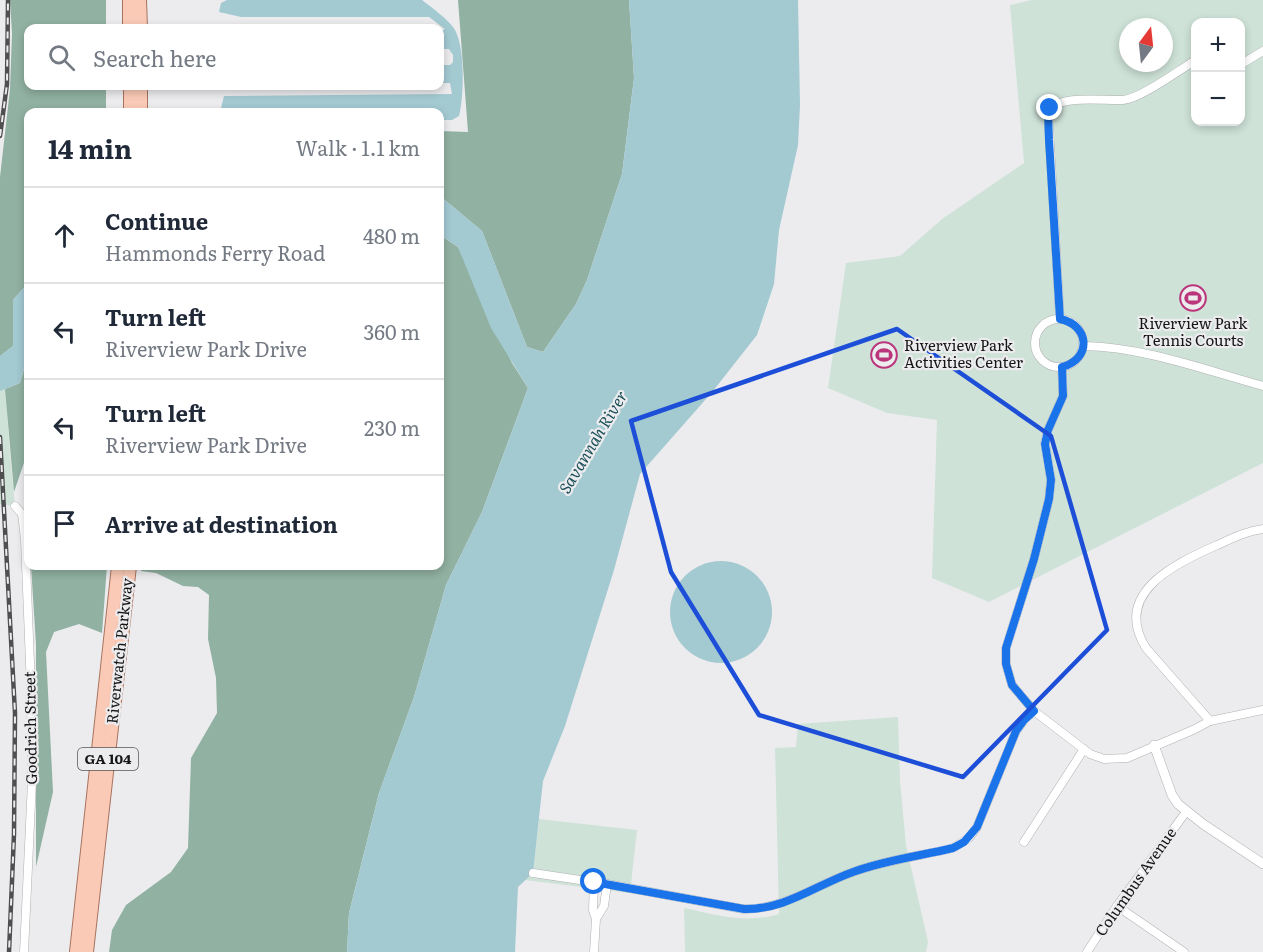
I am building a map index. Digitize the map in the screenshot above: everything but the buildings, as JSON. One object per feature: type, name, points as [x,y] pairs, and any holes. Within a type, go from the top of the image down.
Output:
[{"type":"main road","points":[[129,0],[129,24]]},
{"type":"main road","points":[[140,0],[141,24]]},
{"type":"main road","points":[[130,90],[130,108]]},
{"type":"main road","points":[[141,90],[141,108]]},
{"type":"main road","name":"Riverwatch Parkway","points":[[76,952],[118,570]]},
{"type":"main road","name":"Riverwatch Parkway","points":[[87,952],[130,570]]},
{"type":"street","points":[[1245,62],[1263,51]]},
{"type":"street","points":[[1060,319],[1048,111],[1059,101],[1126,100],[1142,93],[1191,63]]},
{"type":"street","points":[[1060,319],[1075,324],[1080,330],[1084,346],[1077,360],[1062,367],[1047,364],[1037,352],[1035,344],[1040,329],[1052,320],[1060,319]]},
{"type":"street","points":[[1084,346],[1128,350],[1263,386]]},
{"type":"street","points":[[1062,367],[1063,396],[1048,430],[1045,444],[1051,480],[1049,499],[1034,559],[1006,648],[1006,664],[1012,685],[1034,711],[1084,749],[1097,757],[1118,760],[1210,721],[1263,710]]},
{"type":"street","name":"Goodrich Street","points":[[15,506],[22,514],[24,531]]},
{"type":"street","points":[[1210,721],[1166,673],[1142,642],[1137,622],[1138,607],[1145,591],[1161,575],[1190,558],[1241,534],[1263,529]]},
{"type":"street","name":"Goodrich Street","points":[[24,952],[32,782],[26,570]]},
{"type":"street","points":[[532,873],[744,909],[763,908],[784,903],[855,871],[953,848],[964,842],[973,832],[1016,731],[1034,711]]},
{"type":"street","points":[[1154,745],[1172,795],[1186,812],[1263,864]]},
{"type":"street","points":[[1024,842],[1084,749]]},
{"type":"street","name":"Columbus Avenue","points":[[1087,952],[1117,906],[1186,812]]},
{"type":"street","points":[[594,882],[593,910],[596,919],[594,952]]},
{"type":"street","points":[[596,919],[604,906],[607,884]]},
{"type":"street","points":[[1117,906],[1184,952]]},
{"type":"highlighted area","points":[[897,329],[1051,436],[1107,630],[963,777],[759,715],[671,572],[631,421]]},
{"type":"green space","points":[[10,0],[106,0],[106,24],[24,24],[24,90],[106,90],[106,108],[24,108],[24,288],[13,300],[13,346],[0,356],[0,177],[10,89],[12,34]]},
{"type":"green space","points":[[458,0],[629,0],[634,78],[622,174],[587,280],[576,304],[543,352],[527,347],[482,231],[444,199],[444,131],[468,132]]},
{"type":"green space","points":[[1032,0],[1263,0],[1263,463],[989,602],[932,578],[937,420],[887,413],[828,388],[846,263],[900,256],[942,219],[1024,163],[1010,5]]},
{"type":"green space","points":[[0,222],[4,364],[15,506],[0,504]]},
{"type":"green space","points":[[444,238],[458,247],[512,363],[528,388],[482,512],[446,585],[414,697],[379,793],[349,913],[347,952],[109,952],[112,930],[126,905],[171,872],[188,848],[191,758],[217,713],[216,678],[208,639],[209,595],[198,587],[183,586],[156,573],[141,571],[444,570]]},
{"type":"green space","points":[[24,369],[24,463],[14,492],[5,389],[20,383]]},
{"type":"green space","points":[[31,570],[107,570],[102,633],[79,624],[54,632],[46,652],[53,792],[36,867],[36,645]]},
{"type":"green space","points":[[898,717],[900,781],[906,845],[928,942],[926,952],[685,952],[684,908],[720,916],[743,918],[779,914],[775,748],[796,747],[798,724]]},
{"type":"green space","points":[[539,819],[637,830],[630,893],[525,880],[533,873]]},
{"type":"water","points":[[227,0],[422,0],[450,24],[459,40],[463,74],[459,116],[452,120],[444,120],[444,108],[221,108],[224,96],[452,94],[450,83],[444,83],[444,65],[450,65],[453,62],[453,55],[449,49],[444,49],[444,24],[438,24],[429,17],[241,17],[219,12],[221,3]]},
{"type":"water","name":"Savannah River","points":[[629,0],[798,0],[800,105],[798,145],[779,230],[774,284],[757,335],[713,391],[640,474],[614,570],[565,726],[543,781],[533,873],[518,887],[515,952],[347,952],[349,913],[379,793],[414,697],[446,585],[482,512],[528,388],[491,328],[458,247],[444,238],[444,199],[482,231],[527,347],[543,352],[576,304],[587,280],[622,174],[634,78]]},
{"type":"water","points":[[24,288],[24,369],[20,383],[0,391],[0,356],[13,346],[13,300]]},
{"type":"water","points":[[721,561],[741,565],[757,576],[768,592],[772,612],[768,632],[757,648],[741,659],[721,663],[701,659],[685,648],[674,632],[670,612],[674,592],[685,576],[701,565]]},
{"type":"railway","points":[[0,136],[7,84],[8,0]]},
{"type":"railway","points":[[0,437],[15,713],[14,834],[9,952]]},
{"type":"place","name":"Riverview Park Tennis Courts","points":[[1193,298]]},
{"type":"place","name":"Riverview Park Activities Center","points":[[884,355]]},
{"type":"route","points":[[594,882],[744,909],[763,908],[784,903],[855,871],[953,848],[964,842],[977,827],[1016,731],[1034,711],[1012,685],[1006,664],[1007,640],[1034,559],[1051,490],[1045,444],[1048,430],[1063,396],[1062,367],[1077,360],[1084,346],[1080,330],[1075,324],[1060,319],[1049,140],[1048,111],[1050,108]]}]
